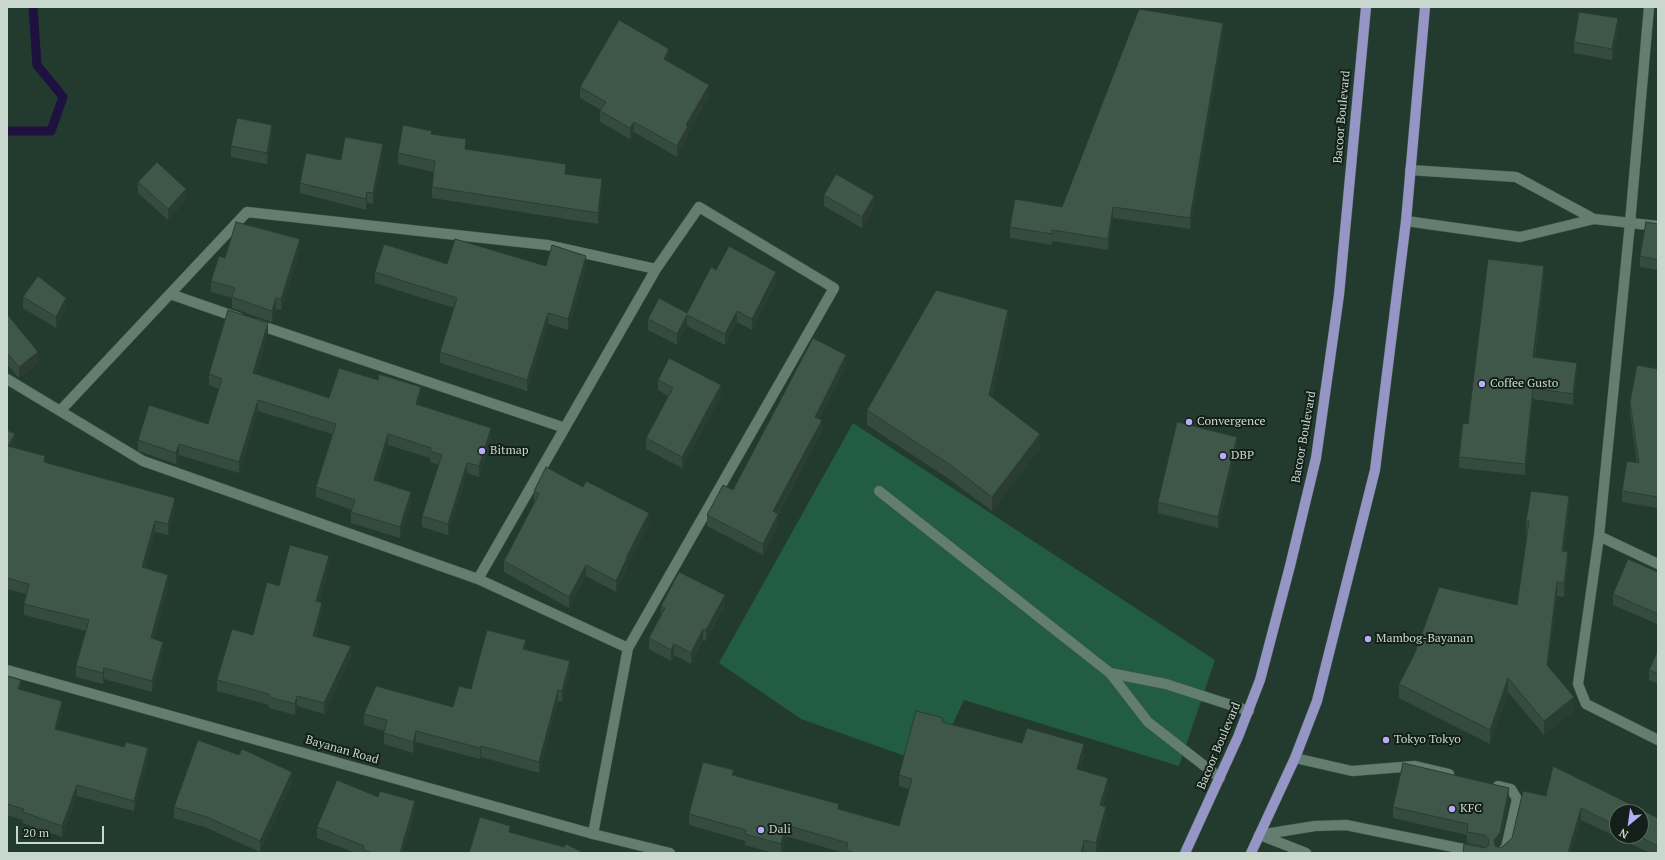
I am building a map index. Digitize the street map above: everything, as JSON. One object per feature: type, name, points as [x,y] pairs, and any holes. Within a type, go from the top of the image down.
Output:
[{"type":"main road","name":"Bacoor Boulevard","points":[[1185,853],[1220,778],[1260,680],[1278,617],[1316,458],[1339,295],[1366,7]]},
{"type":"main road","points":[[1251,853],[1295,758],[1317,701],[1375,470],[1406,221],[1425,7]]},
{"type":"street","points":[[1649,7],[1630,223],[1599,536],[1578,684],[1586,704],[1658,740]]},
{"type":"street","points":[[1410,170],[1516,177],[1594,218],[1658,226]]},
{"type":"street","points":[[478,579],[656,269],[699,207],[834,288],[628,648],[593,834]]},
{"type":"street","points":[[60,412],[247,212],[547,245],[656,269]]},
{"type":"street","points":[[1406,221],[1520,237],[1594,218]]},
{"type":"street","points":[[170,294],[565,428]]},
{"type":"street","points":[[7,379],[143,461],[478,579],[628,648]]},
{"type":"street","points":[[879,491],[1110,673],[1148,722],[1220,778]]},
{"type":"street","points":[[1599,536],[1658,564]]},
{"type":"street","name":"Bayanan Road","points":[[7,670],[593,834],[670,853]]},
{"type":"street","points":[[1110,673],[1166,684],[1248,711]]},
{"type":"street","points":[[1295,758],[1352,771],[1415,766],[1459,776]]},
{"type":"street","points":[[1489,784],[1511,789],[1517,798],[1506,848],[1500,853]]},
{"type":"street","points":[[1259,835],[1315,826],[1346,825],[1483,853]]},
{"type":"street","points":[[1259,835],[1306,853]]},
{"type":"green space","points":[[853,423],[1215,660],[1179,766],[964,700],[933,766],[801,719],[719,663]]},
{"type":"building","points":[[1139,9],[1223,23],[1190,218],[1113,207],[1108,239],[1052,230],[1052,234],[1010,227],[1015,199],[1062,207]]},
{"type":"building","points":[[1579,12],[1618,18],[1612,49],[1574,42]]},
{"type":"building","points":[[619,20],[669,49],[664,59],[709,85],[686,125],[688,126],[677,146],[634,122],[630,128],[600,111],[606,102],[580,87]]},
{"type":"building","points":[[237,118],[272,125],[267,153],[231,146]]},
{"type":"building","points":[[403,125],[432,131],[431,134],[466,139],[465,149],[566,164],[565,174],[602,179],[598,213],[432,187],[435,161],[398,153]]},
{"type":"building","points":[[345,137],[383,144],[373,193],[367,192],[366,199],[300,183],[306,153],[341,160]]},
{"type":"building","points":[[157,162],[186,189],[168,209],[138,182]]},
{"type":"building","points":[[836,174],[874,196],[862,217],[824,195]]},
{"type":"building","points":[[236,222],[300,239],[281,299],[276,298],[272,311],[232,297],[235,288],[211,281],[219,256],[225,258]]},
{"type":"building","points":[[1646,222],[1658,224],[1658,260],[1640,256]]},
{"type":"building","points":[[455,239],[546,266],[552,245],[586,256],[568,319],[548,313],[527,380],[440,352],[457,298],[375,272],[384,244],[447,264]]},
{"type":"building","points":[[729,246],[776,272],[752,319],[737,311],[725,334],[687,315],[677,334],[648,319],[659,298],[687,313],[711,267],[716,270]]},
{"type":"building","points":[[1488,259],[1544,266],[1533,357],[1577,363],[1573,394],[1533,388],[1525,464],[1459,457],[1463,423],[1468,424]]},
{"type":"building","points":[[38,276],[66,298],[56,317],[23,297]]},
{"type":"building","points":[[936,290],[1008,310],[989,395],[1040,434],[992,497],[949,464],[867,410]]},
{"type":"building","points":[[228,310],[268,323],[253,373],[329,398],[339,368],[378,380],[379,374],[421,387],[416,404],[491,428],[479,466],[467,463],[448,524],[422,516],[442,455],[430,451],[431,448],[388,434],[374,480],[411,492],[400,527],[351,512],[355,500],[316,487],[336,424],[258,400],[239,462],[179,444],[176,453],[138,440],[149,405],[208,424],[222,379],[209,374]]},
{"type":"building","points":[[7,314],[38,352],[19,367],[7,353]]},
{"type":"building","points":[[813,338],[846,355],[815,417],[822,420],[773,511],[778,514],[763,544],[707,515],[723,485],[733,490]]},
{"type":"building","points":[[669,358],[721,385],[682,457],[646,438],[673,388],[658,380]]},
{"type":"building","points":[[1637,365],[1658,369],[1658,497],[1622,491],[1627,461],[1639,463],[1630,402]]},
{"type":"building","points":[[1177,422],[1237,437],[1218,517],[1158,502]]},
{"type":"building","points":[[7,430],[15,434],[8,446],[45,456],[44,462],[175,498],[168,524],[155,521],[142,567],[168,575],[151,638],[163,642],[152,681],[104,668],[103,673],[76,666],[89,620],[24,604],[29,584],[7,578]]},
{"type":"building","points":[[546,467],[583,487],[586,481],[649,513],[616,581],[586,565],[569,597],[504,561],[539,494],[534,491]]},
{"type":"building","points":[[1531,491],[1569,496],[1562,551],[1568,552],[1564,583],[1557,582],[1547,665],[1574,697],[1544,721],[1508,678],[1490,730],[1399,684],[1414,655],[1439,587],[1517,605],[1529,521],[1526,521]]},
{"type":"building","points":[[290,545],[329,556],[316,601],[322,603],[313,636],[351,646],[324,703],[297,696],[295,704],[269,697],[269,694],[217,680],[232,629],[253,635],[267,582],[279,586]]},
{"type":"building","points":[[1628,559],[1658,572],[1658,614],[1613,594]]},
{"type":"building","points":[[679,572],[725,595],[706,630],[703,629],[691,653],[674,644],[671,650],[649,638],[665,608],[661,606]]},
{"type":"building","points":[[487,630],[526,640],[523,649],[570,661],[562,691],[558,690],[539,762],[481,746],[480,748],[416,731],[413,742],[384,733],[387,720],[364,714],[376,686],[453,707],[459,686],[471,689]]},
{"type":"building","points":[[1658,650],[1658,674],[1649,670]]},
{"type":"building","points":[[7,676],[21,680],[18,689],[62,701],[55,729],[124,747],[126,742],[148,748],[134,801],[77,785],[62,826],[23,812],[24,809],[7,804]]},
{"type":"building","points":[[916,711],[943,718],[942,722],[1022,743],[1027,728],[1084,744],[1077,769],[1108,778],[1100,805],[1106,807],[1096,843],[1084,840],[1081,853],[855,853],[846,850],[848,843],[786,825],[781,844],[745,834],[746,830],[689,814],[703,762],[734,770],[732,775],[839,804],[838,809],[899,826],[912,779],[899,775]]},
{"type":"building","points":[[198,740],[239,755],[242,749],[292,772],[260,841],[207,817],[174,807]]},
{"type":"building","points":[[1403,763],[1509,788],[1500,833],[1494,840],[1495,846],[1501,848],[1512,838],[1523,791],[1546,796],[1553,766],[1630,804],[1609,804],[1609,822],[1581,808],[1568,853],[1463,853],[1464,844],[1485,848],[1488,846],[1489,840],[1485,835],[1467,832],[1468,824],[1393,807]]},
{"type":"building","points":[[337,780],[378,797],[380,791],[415,801],[400,853],[373,853],[363,850],[364,846],[317,827]]},
{"type":"building","points":[[1649,814],[1658,818],[1658,846],[1649,842]]},
{"type":"building","points":[[480,817],[510,826],[509,832],[564,847],[566,844],[584,853],[469,853]]},
{"type":"waterway","points":[[7,131],[51,131],[63,97],[37,65],[33,7]]},
{"type":"place","name":"Coffee Gusto","points":[[1482,384]]},
{"type":"place","name":"Convergence","points":[[1189,422]]},
{"type":"place","name":"Bitmap","points":[[482,451]]},
{"type":"place","name":"DBP","points":[[1223,456]]},
{"type":"place","name":"Mambog-Bayanan","points":[[1368,639]]},
{"type":"place","name":"Tokyo Tokyo","points":[[1386,740]]},
{"type":"place","name":"KFC","points":[[1452,809]]},
{"type":"place","name":"Dali","points":[[761,830]]}]
